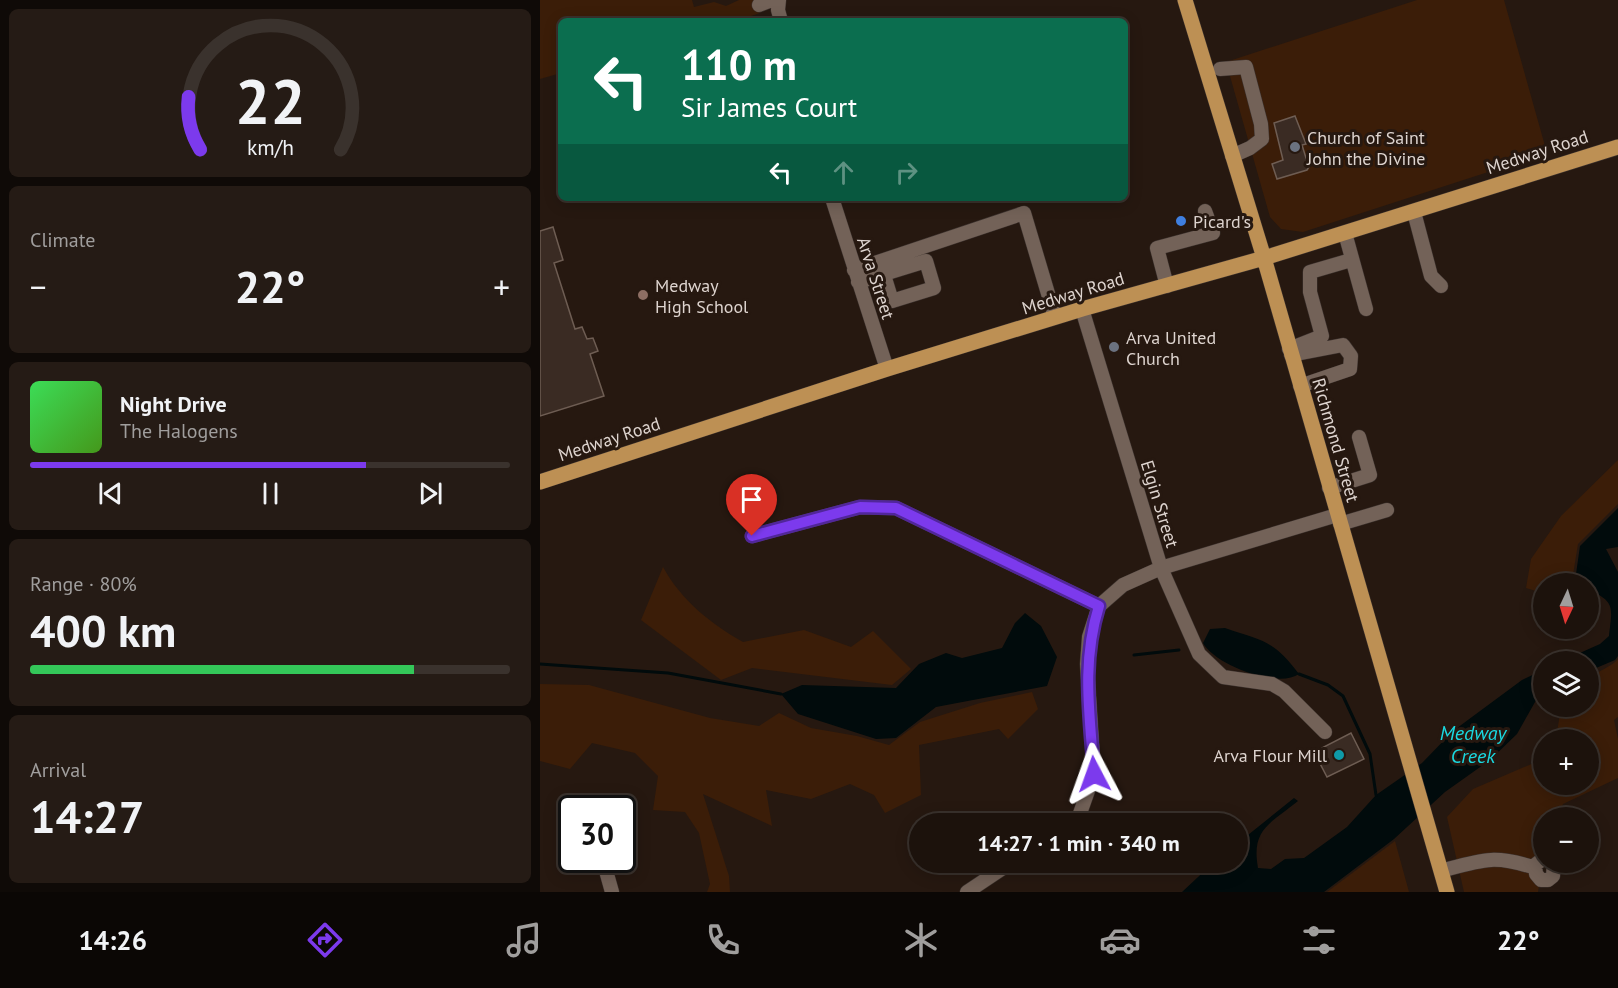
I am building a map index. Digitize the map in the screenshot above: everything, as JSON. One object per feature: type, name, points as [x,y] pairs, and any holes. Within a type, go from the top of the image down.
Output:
[{"type":"main road","name":"Richmond Street","points":[[1185,0],[1264,258],[1447,892]]},
{"type":"main road","name":"Medway Road","points":[[540,482],[887,369],[1082,309],[1264,258],[1618,147]]},
{"type":"street","points":[[779,0],[780,18]]},
{"type":"street","points":[[1220,69],[1246,67],[1261,124],[1262,139],[1250,148],[1232,156]]},
{"type":"street","name":"Arva Street","points":[[833,201],[887,369]]},
{"type":"street","points":[[1167,286],[1157,248],[1213,233],[1205,211]]},
{"type":"street","points":[[1414,212],[1431,276],[1441,286]]},
{"type":"street","points":[[856,276],[1024,213],[1055,317]]},
{"type":"street","points":[[1345,233],[1366,309]]},
{"type":"street","points":[[1290,352],[1322,336],[1310,292],[1310,272],[1351,260]]},
{"type":"street","points":[[856,276],[884,275]]},
{"type":"street","name":"Elgin Street","points":[[1082,309],[1161,568],[1338,520],[1387,510]]},
{"type":"street","points":[[1290,352],[1343,345],[1351,356],[1350,369],[1300,386]]},
{"type":"street","points":[[1329,488],[1370,475],[1359,437]]},
{"type":"street","points":[[752,536],[860,507],[896,508],[1099,606]]},
{"type":"street","points":[[1080,813],[1094,774],[1087,664],[1089,637],[1099,606],[1123,585],[1161,568],[1199,654],[1223,677],[1272,684],[1284,691],[1325,732]]},
{"type":"street","points":[[1441,871],[1488,858],[1533,863]]},
{"type":"street","points":[[607,873],[612,892]]},
{"type":"street","points":[[967,892],[996,873]]},
{"type":"street","points":[[1539,873],[1539,878],[1548,886]]},
{"type":"shaded area","points":[[540,0],[692,0],[694,7],[714,2],[726,6],[739,0],[755,0],[760,13],[745,18],[558,18],[558,74],[540,79]]},
{"type":"shaded area","points":[[1417,0],[1504,0],[1547,153],[1303,232],[1281,229],[1270,217],[1226,62]]},
{"type":"shaded area","points":[[1618,460],[1618,504],[1578,544],[1573,573],[1533,573],[1533,590],[1526,588],[1531,559],[1561,516]]},
{"type":"shaded area","points":[[663,567],[670,579],[698,610],[743,642],[804,630],[851,647],[873,631],[911,669],[892,685],[752,668],[721,680],[641,620]]},
{"type":"shaded area","points":[[1618,659],[1618,717],[1614,720],[1618,739],[1618,778],[1599,787],[1599,729],[1558,729],[1559,717],[1599,717],[1599,671]]},
{"type":"shaded area","points":[[540,684],[589,685],[710,718],[759,726],[779,713],[811,728],[857,736],[889,745],[920,722],[980,703],[1032,692],[1038,709],[1008,739],[999,729],[919,745],[921,795],[885,813],[874,795],[850,784],[811,799],[766,790],[772,826],[703,794],[729,876],[730,892],[707,892],[710,884],[699,833],[685,812],[653,810],[658,776],[635,753],[592,743],[570,769],[540,761]]},
{"type":"shaded area","points":[[1533,763],[1533,795],[1582,795],[1563,804],[1562,807],[1533,807],[1533,873],[1541,873],[1538,892],[1464,892],[1447,817],[1473,789]]},
{"type":"shaded area","points":[[1395,841],[1409,892],[1327,892]]},
{"type":"water","points":[[1618,508],[1618,547],[1606,549],[1618,572],[1618,656],[1615,660],[1599,667],[1599,651],[1584,651],[1600,644],[1609,636],[1611,612],[1608,602],[1599,595],[1599,573],[1576,573],[1580,546]]},
{"type":"water","points":[[1025,613],[1041,626],[1057,657],[1047,686],[936,707],[896,738],[876,739],[798,714],[781,694],[802,685],[896,688],[919,664],[946,653],[962,658],[1002,648],[1015,623]]},
{"type":"water","points":[[1225,628],[1267,643],[1282,654],[1299,674],[1277,679],[1263,677],[1220,659],[1203,643],[1210,629]]},
{"type":"water","name":"Medway Creek","points":[[1533,675],[1533,706],[1517,734],[1490,760],[1445,792],[1394,839],[1324,892],[1182,892],[1202,873],[1248,873],[1248,835],[1294,798],[1298,801],[1271,822],[1260,836],[1257,844],[1258,868],[1271,869],[1285,859],[1304,858],[1347,827],[1376,795],[1422,763],[1453,731],[1522,680]]},
{"type":"building","name":"Church of Saint John the Divine","points":[[1295,116],[1306,144],[1302,145],[1306,158],[1311,164],[1307,170],[1277,179],[1272,164],[1283,160],[1274,123]]},
{"type":"building","points":[[553,227],[563,260],[554,263],[575,329],[582,327],[587,339],[593,338],[598,351],[590,354],[604,396],[540,416],[540,231]]},
{"type":"building","name":"Arva Flour Mill","points":[[1351,733],[1364,759],[1327,777],[1314,752]]},
{"type":"waterway","points":[[1134,655],[1179,650]]},
{"type":"waterway","points":[[540,664],[668,673],[781,694]]},
{"type":"waterway","points":[[1299,674],[1328,685],[1343,696],[1370,754],[1376,795]]},
{"type":"place","name":"Church of Saint John the Divine","points":[[1295,147]]},
{"type":"place","name":"Picard's","points":[[1181,221]]},
{"type":"place","name":"Medway High School","points":[[643,295]]},
{"type":"place","name":"Arva United Church","points":[[1114,347]]},
{"type":"place","name":"Arva Flour Mill","points":[[1339,755]]},
{"type":"route","points":[[752,536],[860,507],[896,508],[1099,606],[1089,637],[1087,664],[1094,774]]}]
